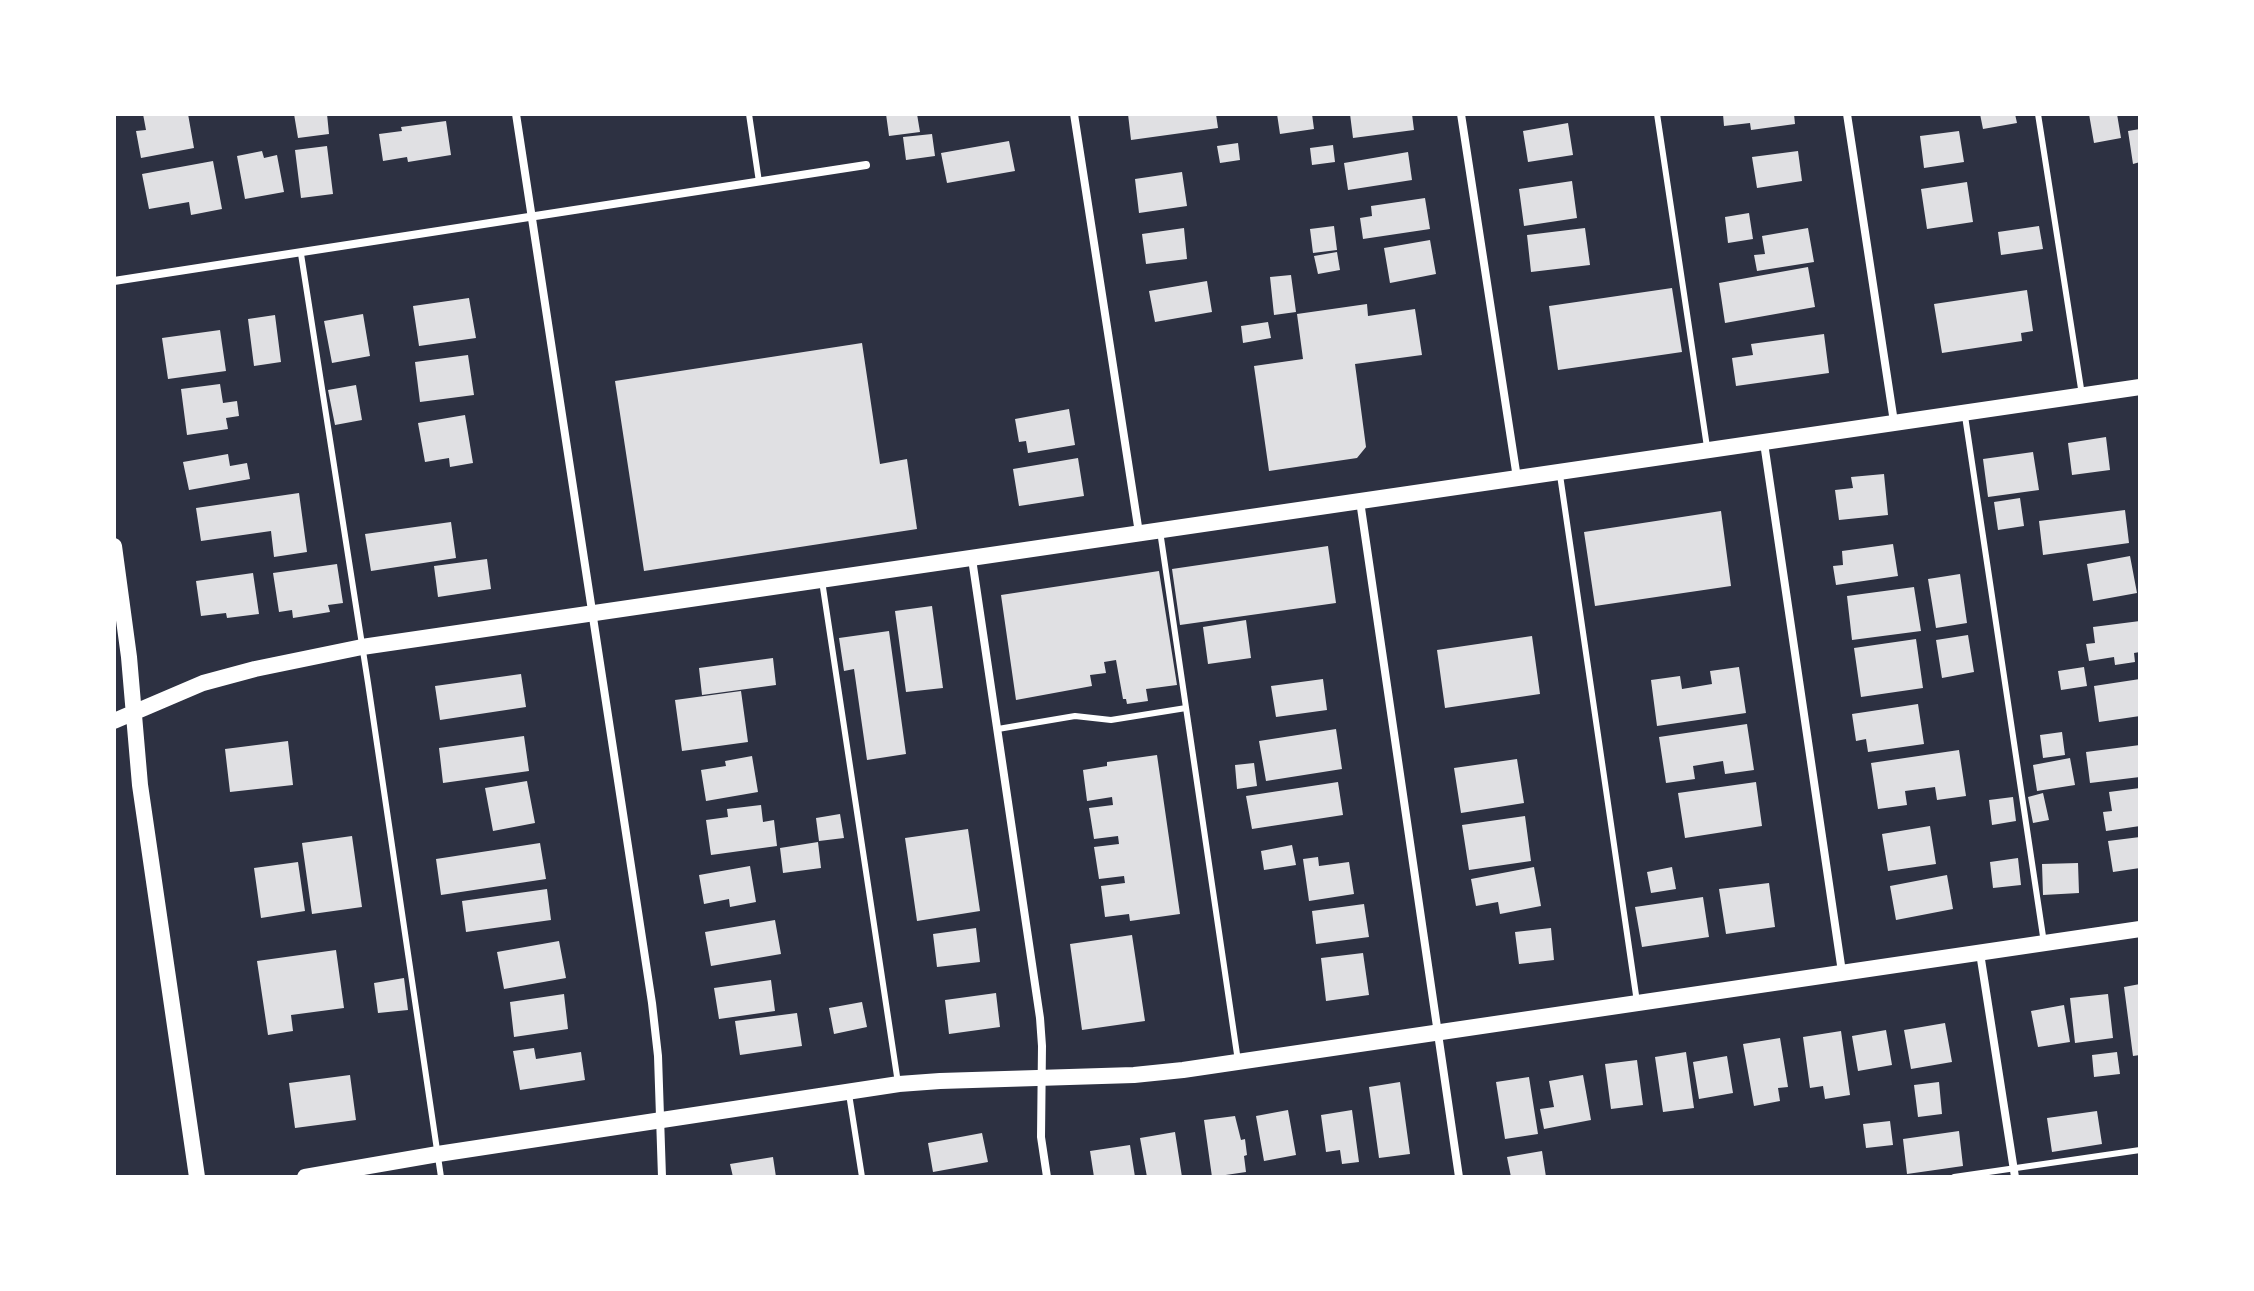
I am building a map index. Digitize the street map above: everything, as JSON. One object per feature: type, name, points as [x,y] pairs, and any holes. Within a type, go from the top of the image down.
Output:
[{"type":"main road","points":[[114,721],[203,683],[362,647],[2140,387]]},
{"type":"main road","points":[[114,546],[135,712],[140,785],[197,1177]]},
{"type":"main road","points":[[305,1177],[899,1084],[1134,1075],[2140,929]]},
{"type":"street","points":[[516,114],[652,1003],[658,1056],[662,1177]]},
{"type":"street","points":[[1074,114],[1139,534]]},
{"type":"street","points":[[1461,114],[1517,478]]},
{"type":"street","points":[[1847,114],[1894,422]]},
{"type":"street","points":[[114,281],[866,165]]},
{"type":"street","points":[[1764,442],[1842,972]]},
{"type":"street","points":[[1360,501],[1459,1177]]},
{"type":"street","points":[[972,559],[1040,1018],[1041,1137],[1047,1177]]},
{"type":"street","points":[[1980,953],[2014,1173]]},
{"type":"lane","points":[[749,114],[759,182]]},
{"type":"lane","points":[[1657,114],[1707,450]]},
{"type":"lane","points":[[2038,114],[2082,395]]},
{"type":"lane","points":[[301,254],[441,1177]]},
{"type":"lane","points":[[1965,412],[2044,943]]},
{"type":"lane","points":[[1560,472],[1637,1002]]},
{"type":"lane","points":[[1160,531],[1238,1061]]},
{"type":"lane","points":[[822,581],[899,1084]]},
{"type":"lane","points":[[998,729],[1075,716],[1111,720],[1186,708]]},
{"type":"lane","points":[[849,1092],[862,1177]]},
{"type":"lane","points":[[1954,1177],[2014,1173],[2140,1150]]},
{"type":"building","points":[[143,114],[188,114],[194,148],[141,158],[136,131],[146,130]]},
{"type":"building","points":[[294,114],[327,114],[329,134],[298,138]]},
{"type":"building","points":[[886,114],[917,114],[920,132],[889,136]]},
{"type":"building","points":[[1128,114],[1216,114],[1218,128],[1131,140]]},
{"type":"building","points":[[1277,114],[1312,114],[1314,129],[1280,134]]},
{"type":"building","points":[[1350,114],[1412,114],[1414,130],[1353,138]]},
{"type":"building","points":[[1723,114],[1794,114],[1795,124],[1751,130],[1750,123],[1724,126]]},
{"type":"building","points":[[1980,114],[2015,114],[2017,123],[1983,129]]},
{"type":"building","points":[[2089,114],[2117,114],[2121,138],[2094,143]]},
{"type":"building","points":[[446,121],[451,155],[408,162],[407,157],[383,161],[379,134],[402,131],[401,127]]},
{"type":"building","points":[[1568,123],[1573,155],[1528,162],[1523,131]]},
{"type":"building","points":[[2140,129],[2140,162],[2133,164],[2128,131]]},
{"type":"building","points":[[1959,131],[1964,162],[1924,168],[1920,136]]},
{"type":"building","points":[[932,134],[935,156],[906,160],[903,137]]},
{"type":"building","points":[[1009,141],[1015,171],[947,183],[941,153]]},
{"type":"building","points":[[1238,143],[1240,160],[1220,163],[1217,146]]},
{"type":"building","points":[[1333,145],[1335,162],[1312,165],[1310,148]]},
{"type":"building","points":[[327,146],[333,194],[301,198],[295,150]]},
{"type":"building","points":[[262,151],[264,158],[277,155],[284,192],[245,199],[237,156]]},
{"type":"building","points":[[1798,151],[1802,181],[1757,188],[1752,157]]},
{"type":"building","points":[[1408,152],[1412,180],[1348,190],[1344,163]]},
{"type":"building","points":[[213,161],[222,209],[191,215],[189,202],[149,209],[142,174]]},
{"type":"building","points":[[1182,172],[1187,206],[1139,213],[1135,179]]},
{"type":"building","points":[[1572,181],[1577,218],[1524,226],[1519,189]]},
{"type":"building","points":[[1967,182],[1973,222],[1927,229],[1921,189]]},
{"type":"building","points":[[1425,198],[1430,229],[1363,239],[1360,218],[1372,216],[1371,206]]},
{"type":"building","points":[[1749,213],[1753,239],[1728,243],[1725,217]]},
{"type":"building","points":[[1334,226],[1337,250],[1313,253],[1310,229]]},
{"type":"building","points":[[2039,226],[2043,249],[2001,255],[1998,232]]},
{"type":"building","points":[[1184,228],[1187,259],[1146,264],[1142,234]]},
{"type":"building","points":[[1585,228],[1590,265],[1531,272],[1527,235]]},
{"type":"building","points":[[1808,228],[1814,262],[1757,271],[1754,255],[1765,254],[1762,236]]},
{"type":"building","points":[[1430,240],[1436,274],[1390,283],[1384,248]]},
{"type":"building","points":[[1337,252],[1340,270],[1318,274],[1314,256]]},
{"type":"building","points":[[1808,267],[1815,307],[1725,323],[1719,283]]},
{"type":"building","points":[[1291,275],[1296,312],[1274,315],[1270,277]]},
{"type":"building","points":[[1207,281],[1212,312],[1155,322],[1149,291]]},
{"type":"building","points":[[1672,288],[1682,352],[1558,370],[1549,306]]},
{"type":"building","points":[[2027,290],[2033,331],[2021,333],[2022,341],[1942,353],[1934,304]]},
{"type":"building","points":[[469,298],[476,338],[419,346],[413,306]]},
{"type":"building","points":[[1367,304],[1368,316],[1415,309],[1422,355],[1355,364],[1366,447],[1357,458],[1269,471],[1254,366],[1303,359],[1297,314]]},
{"type":"building","points":[[363,314],[370,356],[332,363],[324,321]]},
{"type":"building","points":[[275,315],[281,362],[254,366],[248,319]]},
{"type":"building","points":[[1268,322],[1271,338],[1243,343],[1241,326]]},
{"type":"building","points":[[220,330],[226,371],[168,379],[162,338]]},
{"type":"building","points":[[1824,334],[1829,373],[1736,386],[1732,358],[1753,355],[1751,344]]},
{"type":"building","points":[[862,343],[880,464],[907,459],[917,529],[644,571],[615,381]]},
{"type":"building","points":[[468,355],[474,395],[420,402],[415,362]]},
{"type":"building","points":[[220,384],[223,403],[237,401],[239,416],[226,418],[228,429],[187,435],[181,389]]},
{"type":"building","points":[[356,385],[362,420],[335,425],[328,390]]},
{"type":"building","points":[[1069,409],[1075,445],[1028,453],[1026,441],[1019,442],[1015,419]]},
{"type":"building","points":[[465,415],[473,463],[450,467],[449,458],[425,462],[418,423]]},
{"type":"building","points":[[2106,437],[2110,470],[2072,475],[2068,443]]},
{"type":"building","points":[[2033,452],[2039,490],[1988,497],[1983,459]]},
{"type":"building","points":[[228,454],[230,466],[247,463],[250,479],[189,490],[183,462]]},
{"type":"building","points":[[1078,458],[1084,496],[1019,506],[1013,469]]},
{"type":"building","points":[[1884,474],[1888,515],[1839,520],[1835,490],[1853,488],[1851,477]]},
{"type":"building","points":[[299,493],[307,552],[274,557],[271,531],[201,541],[196,508]]},
{"type":"building","points":[[2020,498],[2024,526],[1998,530],[1994,502]]},
{"type":"building","points":[[2125,510],[2129,543],[2043,555],[2039,521]]},
{"type":"building","points":[[1721,511],[1731,586],[1595,606],[1584,532]]},
{"type":"building","points":[[451,522],[456,558],[371,571],[365,534]]},
{"type":"building","points":[[1893,544],[1898,576],[1836,585],[1833,566],[1843,565],[1842,551]]},
{"type":"building","points":[[1328,546],[1336,603],[1180,625],[1172,569]]},
{"type":"building","points":[[2130,556],[2137,593],[2093,601],[2087,564]]},
{"type":"building","points":[[487,559],[491,589],[438,597],[434,566]]},
{"type":"building","points":[[337,564],[343,603],[328,605],[330,612],[293,618],[292,610],[279,612],[273,573]]},
{"type":"building","points":[[1159,571],[1177,685],[1146,689],[1148,701],[1127,704],[1123,699],[1116,660],[1104,662],[1106,673],[1090,675],[1092,686],[1016,700],[1001,595]]},
{"type":"building","points":[[253,573],[259,614],[227,618],[226,613],[201,616],[196,581]]},
{"type":"building","points":[[1960,574],[1967,623],[1936,628],[1928,579]]},
{"type":"building","points":[[1914,587],[1921,631],[1852,640],[1847,596]]},
{"type":"building","points":[[932,606],[943,688],[906,692],[895,611]]},
{"type":"building","points":[[1246,620],[1251,658],[1208,664],[1203,627]]},
{"type":"building","points":[[2140,621],[2140,652],[2134,653],[2135,662],[2115,665],[2114,657],[2089,661],[2086,644],[2095,643],[2093,627]]},
{"type":"building","points":[[889,631],[906,754],[867,760],[854,669],[844,671],[839,638]]},
{"type":"building","points":[[1968,635],[1974,672],[1942,678],[1936,640]]},
{"type":"building","points":[[1532,636],[1540,694],[1445,708],[1437,650]]},
{"type":"building","points":[[1916,639],[1923,688],[1861,697],[1854,648]]},
{"type":"building","points":[[773,658],[776,685],[702,695],[699,668]]},
{"type":"building","points":[[1739,667],[1746,713],[1657,726],[1651,680],[1680,676],[1682,689],[1712,684],[1710,671]]},
{"type":"building","points":[[2084,667],[2087,686],[2061,690],[2058,671]]},
{"type":"building","points":[[521,674],[526,707],[440,720],[435,686]]},
{"type":"building","points":[[1323,679],[1327,710],[1276,717],[1271,686]]},
{"type":"building","points":[[2140,679],[2140,716],[2099,722],[2094,686]]},
{"type":"building","points":[[741,691],[748,742],[682,751],[675,700]]},
{"type":"building","points":[[1918,704],[1924,744],[1868,752],[1866,739],[1856,741],[1852,714]]},
{"type":"building","points":[[1747,724],[1754,770],[1725,774],[1723,761],[1693,766],[1695,779],[1666,783],[1659,737]]},
{"type":"building","points":[[1336,729],[1342,769],[1266,781],[1259,741]]},
{"type":"building","points":[[2062,732],[2065,755],[2043,758],[2040,735]]},
{"type":"building","points":[[524,736],[529,771],[443,783],[439,748]]},
{"type":"building","points":[[288,741],[293,785],[230,792],[225,749]]},
{"type":"building","points":[[2140,745],[2140,777],[2090,783],[2086,752]]},
{"type":"building","points":[[1959,750],[1966,796],[1937,800],[1935,787],[1905,791],[1907,805],[1878,809],[1871,763]]},
{"type":"building","points":[[1157,755],[1180,914],[1130,921],[1129,914],[1105,917],[1101,886],[1125,883],[1124,876],[1099,879],[1094,847],[1119,844],[1118,836],[1094,839],[1089,808],[1113,805],[1112,797],[1087,801],[1083,770],[1107,766],[1107,762]]},
{"type":"building","points":[[752,756],[758,792],[706,801],[701,770],[726,766],[725,761]]},
{"type":"building","points":[[2070,758],[2075,785],[2037,791],[2033,765]]},
{"type":"building","points":[[1517,759],[1524,803],[1461,813],[1454,768]]},
{"type":"building","points":[[1254,763],[1257,786],[1237,789],[1235,765]]},
{"type":"building","points":[[527,781],[535,823],[493,831],[485,788]]},
{"type":"building","points":[[1338,782],[1343,815],[1252,829],[1246,796]]},
{"type":"building","points":[[1756,782],[1762,826],[1685,838],[1678,793]]},
{"type":"building","points":[[2140,788],[2140,826],[2106,831],[2103,812],[2112,811],[2109,792]]},
{"type":"building","points":[[2043,793],[2049,820],[2033,823],[2028,797]]},
{"type":"building","points":[[2013,797],[2016,821],[1992,825],[1989,800]]},
{"type":"building","points":[[761,805],[763,822],[774,820],[777,846],[711,855],[706,820],[728,817],[727,809]]},
{"type":"building","points":[[840,814],[844,838],[819,841],[816,818]]},
{"type":"building","points":[[1525,816],[1531,861],[1469,870],[1462,825]]},
{"type":"building","points":[[1930,826],[1936,864],[1888,871],[1882,834]]},
{"type":"building","points":[[968,829],[980,911],[917,921],[905,838]]},
{"type":"building","points":[[352,836],[362,907],[312,914],[302,843]]},
{"type":"building","points":[[2140,837],[2140,868],[2113,872],[2108,841]]},
{"type":"building","points":[[818,842],[821,868],[783,873],[780,848]]},
{"type":"building","points":[[540,843],[546,879],[441,895],[436,859]]},
{"type":"building","points":[[1292,845],[1296,865],[1264,870],[1261,851]]},
{"type":"building","points":[[1318,857],[1319,866],[1349,862],[1354,894],[1309,901],[1303,859]]},
{"type":"building","points":[[2018,858],[2021,885],[1993,888],[1990,862]]},
{"type":"building","points":[[298,862],[305,911],[261,918],[254,868]]},
{"type":"building","points":[[2078,863],[2079,893],[2043,895],[2042,864]]},
{"type":"building","points":[[750,866],[756,902],[730,907],[729,899],[704,904],[699,875]]},
{"type":"building","points":[[1534,867],[1541,906],[1500,914],[1498,902],[1476,906],[1471,879]]},
{"type":"building","points":[[1672,867],[1676,889],[1651,893],[1647,872]]},
{"type":"building","points":[[1947,875],[1953,909],[1896,920],[1890,886]]},
{"type":"building","points":[[1769,883],[1775,927],[1726,934],[1719,889]]},
{"type":"building","points":[[547,889],[551,920],[466,932],[462,901]]},
{"type":"building","points":[[1703,897],[1709,937],[1642,947],[1635,907]]},
{"type":"building","points":[[1364,904],[1369,937],[1316,944],[1312,911]]},
{"type":"building","points":[[775,920],[781,954],[711,966],[705,932]]},
{"type":"building","points":[[976,928],[980,962],[937,967],[933,934]]},
{"type":"building","points":[[1551,928],[1554,960],[1519,964],[1515,932]]},
{"type":"building","points":[[1132,935],[1145,1021],[1082,1030],[1070,944]]},
{"type":"building","points":[[559,941],[566,978],[504,989],[497,952]]},
{"type":"building","points":[[336,950],[344,1008],[291,1015],[293,1031],[268,1035],[257,961]]},
{"type":"building","points":[[1363,953],[1369,995],[1326,1001],[1321,958]]},
{"type":"building","points":[[404,978],[408,1010],[378,1013],[374,983]]},
{"type":"building","points":[[771,980],[775,1011],[719,1019],[714,988]]},
{"type":"building","points":[[2140,984],[2140,1055],[2133,1056],[2124,987]]},
{"type":"building","points":[[996,993],[1000,1027],[949,1034],[945,1000]]},
{"type":"building","points":[[564,994],[568,1029],[514,1037],[510,1002]]},
{"type":"building","points":[[2108,994],[2113,1038],[2075,1043],[2070,998]]},
{"type":"building","points":[[862,1002],[867,1027],[834,1034],[829,1008]]},
{"type":"building","points":[[2064,1005],[2070,1042],[2038,1047],[2031,1011]]},
{"type":"building","points":[[797,1013],[802,1046],[740,1055],[735,1021]]},
{"type":"building","points":[[1945,1023],[1952,1062],[1911,1069],[1904,1030]]},
{"type":"building","points":[[1886,1030],[1892,1065],[1858,1071],[1852,1036]]},
{"type":"building","points":[[1841,1031],[1850,1095],[1825,1099],[1823,1086],[1810,1088],[1803,1037]]},
{"type":"building","points":[[1780,1038],[1788,1087],[1778,1088],[1780,1101],[1754,1106],[1743,1044]]},
{"type":"building","points":[[534,1048],[536,1059],[581,1052],[585,1080],[520,1090],[513,1051]]},
{"type":"building","points":[[1686,1052],[1694,1108],[1663,1112],[1655,1057]]},
{"type":"building","points":[[2117,1052],[2120,1074],[2094,1077],[2092,1055]]},
{"type":"building","points":[[1727,1056],[1733,1093],[1699,1099],[1693,1062]]},
{"type":"building","points":[[1637,1060],[1643,1105],[1611,1109],[1605,1064]]},
{"type":"building","points":[[350,1075],[356,1120],[295,1128],[289,1083]]},
{"type":"building","points":[[1583,1075],[1591,1120],[1544,1129],[1540,1109],[1554,1107],[1549,1081]]},
{"type":"building","points":[[1529,1077],[1538,1134],[1505,1139],[1496,1082]]},
{"type":"building","points":[[1400,1082],[1410,1154],[1379,1158],[1369,1087]]},
{"type":"building","points":[[1939,1082],[1942,1114],[1918,1117],[1914,1085]]},
{"type":"building","points":[[1288,1110],[1296,1155],[1264,1161],[1256,1116]]},
{"type":"building","points":[[1352,1110],[1359,1162],[1342,1164],[1340,1150],[1326,1152],[1321,1115]]},
{"type":"building","points":[[2097,1111],[2102,1144],[2052,1152],[2047,1118]]},
{"type":"building","points":[[1235,1116],[1241,1140],[1245,1139],[1246,1172],[1212,1177],[1204,1120]]},
{"type":"building","points":[[1890,1121],[1893,1145],[1866,1148],[1863,1124]]},
{"type":"building","points":[[1959,1131],[1963,1166],[1907,1174],[1903,1139]]},
{"type":"building","points":[[1175,1132],[1182,1177],[1147,1177],[1140,1138]]},
{"type":"building","points":[[982,1133],[988,1162],[933,1172],[928,1143]]},
{"type":"building","points":[[1130,1145],[1135,1177],[1094,1177],[1090,1151]]},
{"type":"building","points":[[1542,1151],[1546,1177],[1511,1177],[1507,1157]]},
{"type":"building","points":[[773,1157],[776,1177],[733,1177],[730,1164]]}]
